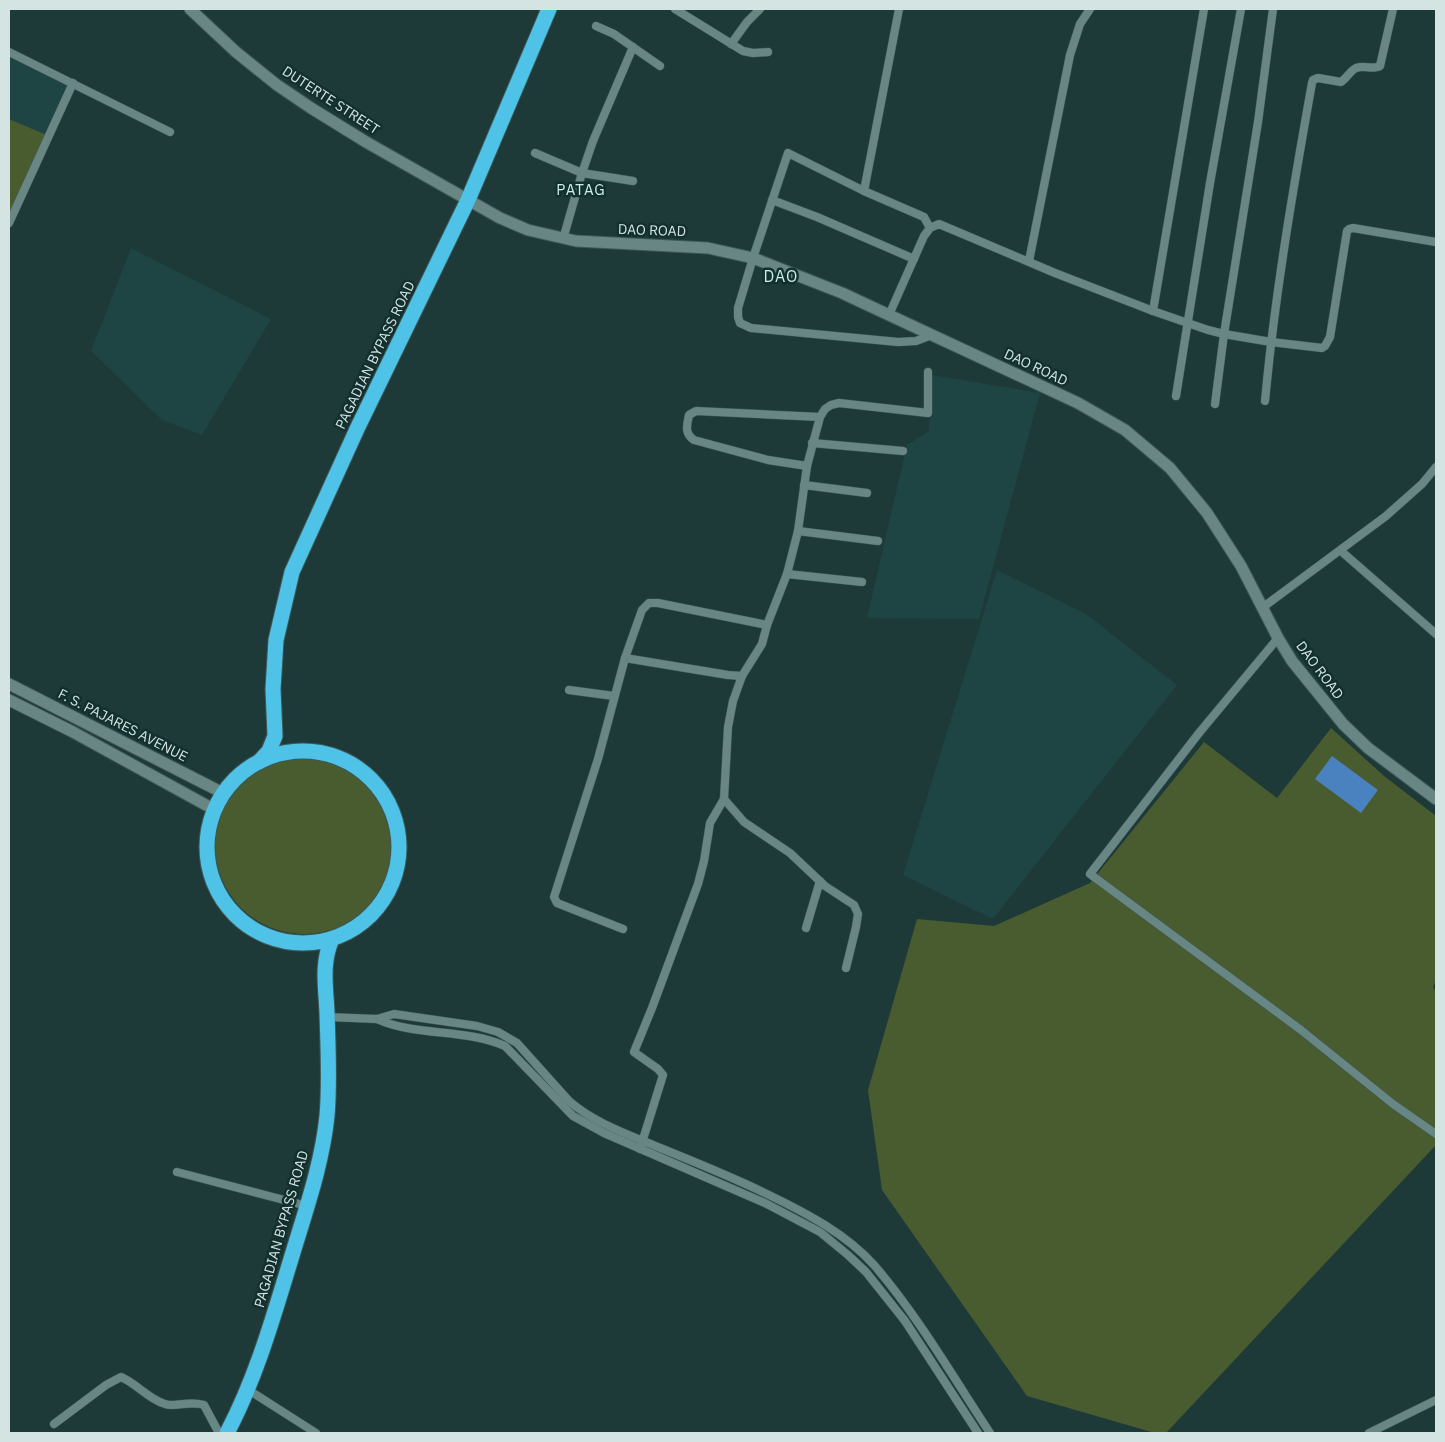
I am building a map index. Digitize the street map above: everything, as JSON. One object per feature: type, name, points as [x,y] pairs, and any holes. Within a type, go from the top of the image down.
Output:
[{"type":"highway","name":"PAGADIAN BYPASS ROAD","points":[[259,762],[269,751],[275,727],[273,689],[276,640],[292,572],[356,429],[468,200],[549,9]]},
{"type":"highway","points":[[275,727],[283,742],[296,751]]},
{"type":"highway","points":[[296,751],[321,752],[346,760],[366,774],[390,804],[398,828],[399,854],[394,879],[378,906],[355,928],[332,939],[305,943],[287,942],[270,938],[255,930],[240,920],[224,901],[212,878],[208,861],[209,826],[214,810],[224,793],[239,775],[259,762],[271,756],[296,751]]},
{"type":"highway","name":"PAGADIAN BYPASS ROAD","points":[[227,1433],[258,1364],[314,1182],[327,1117],[327,1017],[324,966],[327,950],[332,939]]},
{"type":"highway","points":[[305,943],[315,950],[324,966]]},
{"type":"street","name":"DUTERTE STREET","points":[[190,9],[236,52],[297,99],[366,142],[468,200]]},
{"type":"street","points":[[676,9],[731,44],[748,52],[768,52]]},
{"type":"street","points":[[731,44],[747,22],[760,9]]},
{"type":"street","points":[[864,191],[899,9]]},
{"type":"street","points":[[1029,262],[1070,55],[1080,24],[1090,9]]},
{"type":"street","points":[[1154,311],[1204,9]]},
{"type":"street","points":[[1176,396],[1210,183],[1241,9]]},
{"type":"street","points":[[1215,404],[1224,334],[1258,122],[1273,9]]},
{"type":"street","points":[[1265,401],[1271,342],[1293,189],[1312,83],[1313,80],[1318,78],[1341,82],[1359,67],[1377,68],[1380,66],[1393,9]]},
{"type":"street","points":[[596,26],[614,34],[660,66]]},
{"type":"street","points":[[562,239],[582,173],[608,104],[634,47]]},
{"type":"street","points":[[9,52],[170,132]]},
{"type":"street","points":[[9,223],[73,83]]},
{"type":"street","points":[[535,153],[582,173],[633,181]]},
{"type":"street","points":[[930,228],[924,217],[864,191],[788,153],[753,258],[738,308],[738,317],[744,327],[774,331],[898,342],[916,341],[932,335]]},
{"type":"street","name":"DAO ROAD","points":[[468,200],[500,218],[528,230],[562,239],[708,248],[753,258],[842,293],[1084,406],[1125,430],[1170,468],[1207,513],[1241,566],[1278,638],[1308,682],[1343,724],[1368,748],[1436,799]]},
{"type":"street","points":[[772,200],[868,238],[914,259]]},
{"type":"street","points":[[889,315],[930,228],[934,225],[943,224],[1029,262],[1188,323],[1224,334],[1318,349],[1325,346],[1330,337],[1347,231],[1349,229],[1353,228],[1436,242]]},
{"type":"street","points":[[640,1149],[663,1075],[658,1069],[634,1052],[656,1000],[698,884],[710,823],[724,799],[728,727],[733,701],[742,676],[760,648],[787,574],[798,531],[812,442],[820,417],[824,410],[831,405],[839,403],[928,413],[928,372]]},
{"type":"street","points":[[807,466],[768,460],[694,440],[690,437],[687,430],[689,415],[696,411],[820,417]]},
{"type":"street","points":[[812,442],[903,451]]},
{"type":"street","points":[[1262,608],[1386,516],[1422,484],[1436,467]]},
{"type":"street","points":[[804,486],[867,493]]},
{"type":"street","points":[[798,531],[878,542]]},
{"type":"street","points":[[1341,551],[1436,634]]},
{"type":"street","points":[[787,574],[862,582]]},
{"type":"street","points":[[623,929],[557,903],[554,897],[598,759],[625,658],[642,610],[649,603],[658,602],[767,625]]},
{"type":"street","points":[[1278,638],[1199,733],[1090,874],[1301,1030],[1392,1104],[1436,1134]]},
{"type":"street","points":[[625,658],[742,676]]},
{"type":"street","name":"F. S. PAJARES AVENUE","points":[[9,684],[224,793]]},
{"type":"street","points":[[569,690],[614,696]]},
{"type":"street","name":"F. S. PAJARES AVENUE","points":[[9,700],[73,732],[214,810]]},
{"type":"street","points":[[724,799],[744,822],[790,853],[820,881],[854,905],[858,914],[846,968]]},
{"type":"street","points":[[806,928],[820,881]]},
{"type":"street","points":[[327,1017],[377,1019],[394,1014],[477,1026],[498,1032],[517,1043],[563,1095],[578,1109],[609,1126],[771,1196],[826,1225],[873,1264],[913,1316],[990,1433]]},
{"type":"street","points":[[377,1019],[391,1026],[475,1037],[505,1046],[512,1051],[573,1116],[604,1133],[765,1203],[820,1232],[866,1272],[904,1321],[978,1433]]},
{"type":"street","points":[[177,1172],[307,1206]]},
{"type":"street","points":[[54,1424],[106,1385],[121,1377],[165,1405],[189,1402],[204,1405],[219,1433]]},
{"type":"street","points":[[247,1389],[316,1433]]},
{"type":"street","points":[[1369,1433],[1436,1400]]},
{"type":"shaded area","points":[[9,57],[68,85],[47,135],[9,119]]},
{"type":"shaded area","points":[[131,248],[271,319],[202,435],[162,420],[91,351]]},
{"type":"shaded area","points":[[932,375],[1040,393],[979,619],[867,618],[907,445],[929,431]]},
{"type":"shaded area","points":[[997,570],[1086,614],[1177,685],[993,919],[903,875]]},
{"type":"green space","points":[[9,119],[47,135],[9,216]]},
{"type":"green space","points":[[1331,728],[1384,776],[1436,816],[1436,980],[1433,987],[1436,992],[1436,1145],[1166,1433],[1155,1433],[1027,1396],[882,1190],[868,1090],[917,919],[994,926],[1090,883],[1204,742],[1277,798]]},
{"type":"green space","points":[[304,756],[338,763],[353,771],[367,782],[378,796],[386,811],[393,845],[386,879],[378,894],[367,908],[353,919],[338,927],[304,934],[270,927],[255,919],[241,908],[230,894],[222,879],[215,845],[222,811],[230,796],[241,782],[255,771],[270,763]]},
{"type":"water","points":[[1332,756],[1378,790],[1361,813],[1315,779]]},
{"type":"district","name":"PATAG","points":[[581,189]]},
{"type":"district","name":"DAO","points":[[781,276]]}]
